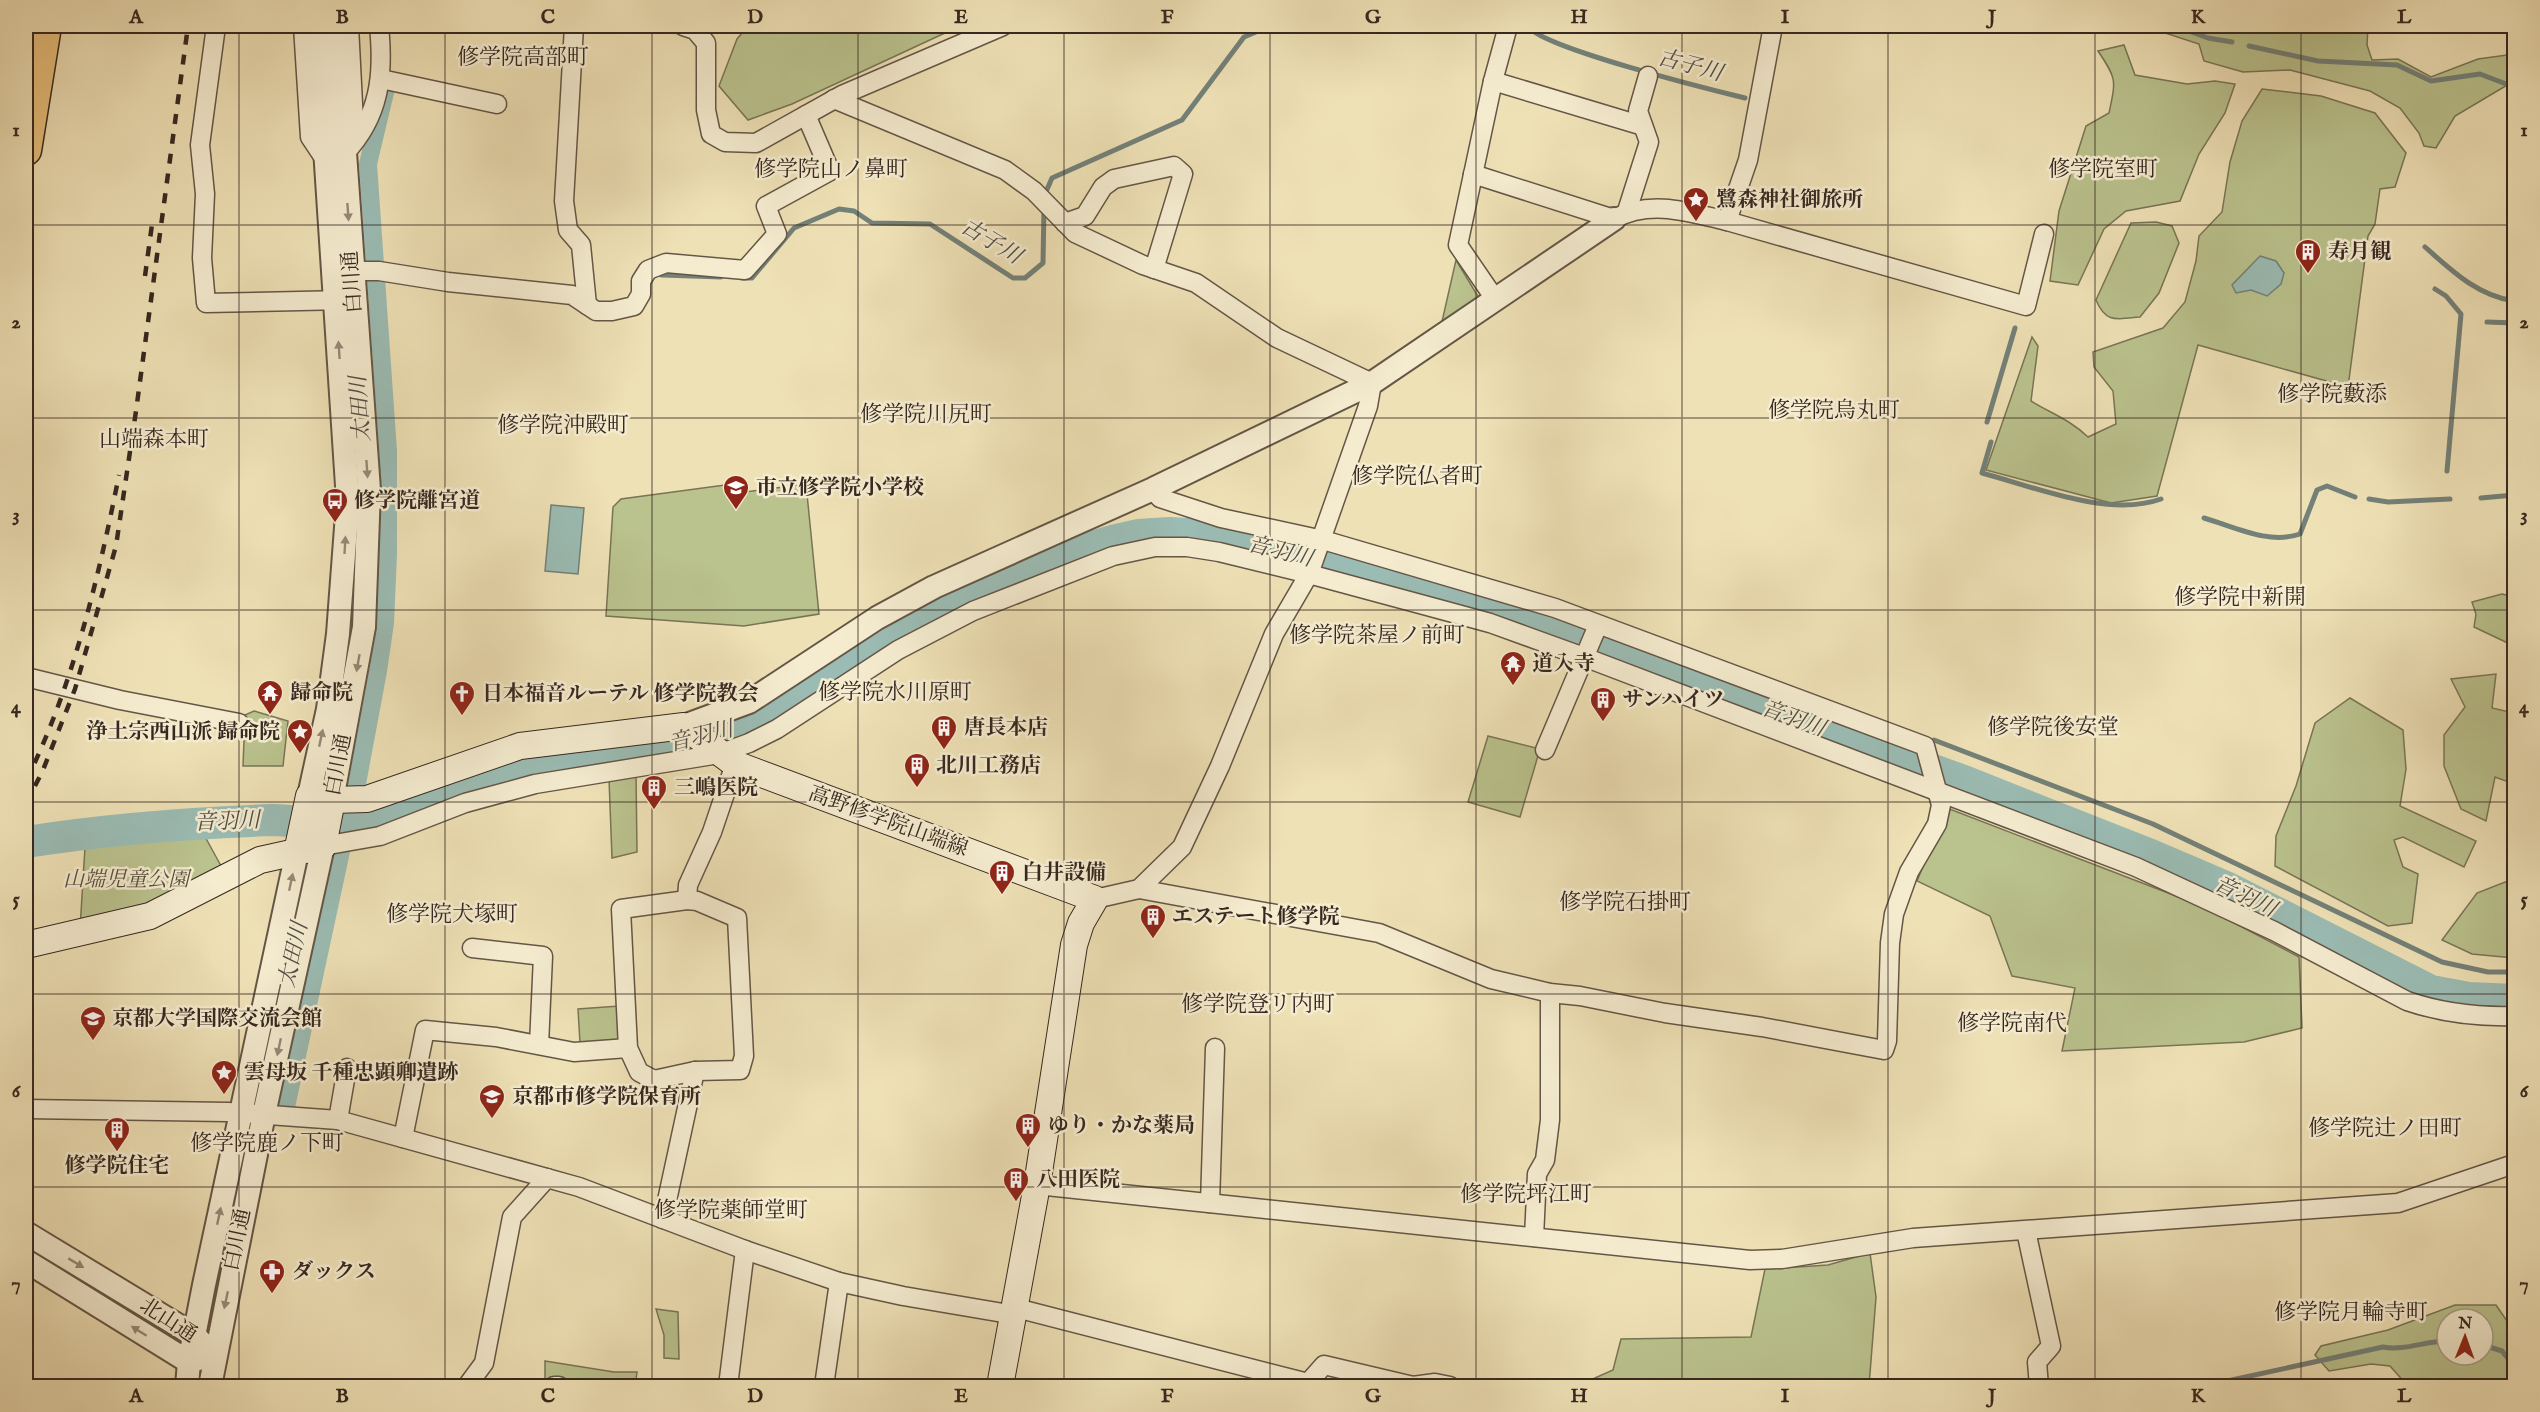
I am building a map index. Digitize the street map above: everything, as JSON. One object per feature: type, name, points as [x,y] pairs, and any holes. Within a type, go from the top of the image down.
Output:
[{"type":"highway","points":[[26,150],[46,26]]},
{"type":"main road","points":[[26,945],[150,916],[260,860],[367,799],[520,746],[687,729]]},
{"type":"main road","name":"高野修学院山端線","points":[[687,729],[722,756],[1095,899]]},
{"type":"main road","points":[[1000,1386],[1037,1185],[1074,945],[1081,923],[1095,899]]},
{"type":"street","points":[[216,26],[200,145],[205,194],[202,258],[206,303],[345,300]]},
{"type":"street","points":[[303,26],[310,136],[341,151]]},
{"type":"street","name":"白川通","points":[[317,26],[367,271],[345,300]]},
{"type":"street","name":"白川通","points":[[210,1386],[214,1355],[321,827],[364,627],[368,579],[369,490],[345,300],[336,26]]},
{"type":"street","points":[[341,151],[349,26]]},
{"type":"street","points":[[341,151],[366,129],[381,80],[382,56],[379,26]]},
{"type":"street","points":[[574,26],[564,201],[568,230],[581,245],[587,305]]},
{"type":"street","points":[[683,26],[695,30],[705,43],[706,110],[711,134],[725,142],[756,142],[834,99],[1003,26]]},
{"type":"street","points":[[1495,299],[1458,245],[1493,81],[1508,26]]},
{"type":"street","points":[[1727,221],[1748,160],[1773,26]]},
{"type":"street","points":[[1620,215],[1649,142],[1638,111],[1648,76]]},
{"type":"street","points":[[381,80],[497,104]]},
{"type":"street","points":[[1493,81],[1643,126]]},
{"type":"street","points":[[834,99],[1005,170],[1034,191],[1075,233],[1154,269],[1196,283],[1277,338],[1372,383]]},
{"type":"street","points":[[367,271],[572,295],[596,311],[612,311],[634,306],[641,294],[641,281],[648,270],[666,263],[745,270],[777,234],[766,206],[830,171],[806,115]]},
{"type":"street","points":[[1065,223],[1085,216],[1103,187],[1114,179],[1174,166],[1184,174],[1154,269]]},
{"type":"street","points":[[1473,174],[1620,215]]},
{"type":"street","points":[[687,729],[749,702],[877,618],[934,587],[1153,489],[1372,383],[1620,215],[1647,207],[1684,211],[1727,221],[2026,306],[2044,234]]},
{"type":"street","points":[[1139,890],[1182,847],[1220,766],[1275,634],[1309,574],[1323,540],[1368,406],[1372,383]]},
{"type":"street","points":[[1095,899],[1139,890],[1379,933],[1491,979],[1550,993],[1762,1027],[1884,1050],[1887,1041],[1890,943],[1894,914],[1909,872],[1937,824],[1941,805],[1925,746],[1556,608],[1323,540],[1221,518],[1160,498],[1153,489]]},
{"type":"street","points":[[321,827],[380,836],[465,803],[534,784],[722,756],[777,729],[898,650],[974,611],[1113,556],[1155,547],[1187,547],[1309,574],[1490,623],[1937,787],[2136,867],[2274,931],[2407,1001],[2459,1014],[2514,1016]]},
{"type":"street","points":[[1545,750],[1598,625]]},
{"type":"street","points":[[26,677],[120,700],[239,723]]},
{"type":"street","points":[[687,900],[688,885],[712,832],[722,756]]},
{"type":"street","name":"白川通","points":[[187,1386],[194,1335],[241,1113],[321,827]]},
{"type":"street","points":[[687,900],[697,901],[737,918],[744,1056],[740,1070],[694,1071],[654,1080],[639,1072],[628,1048],[621,909],[687,900]]},
{"type":"street","points":[[472,948],[543,956],[539,1046]]},
{"type":"street","points":[[1534,1237],[1537,1174],[1545,1160],[1550,1120],[1550,993]]},
{"type":"street","points":[[403,1138],[425,1030],[496,1037],[574,1053],[628,1048]]},
{"type":"street","points":[[1210,1203],[1215,1048]]},
{"type":"street","points":[[338,1120],[347,1068]]},
{"type":"street","points":[[663,1219],[694,1071]]},
{"type":"street","points":[[26,1109],[241,1113],[338,1120],[547,1178],[839,1282],[903,1296],[1015,1312],[1308,1383],[1324,1365],[1413,1386],[1435,1383],[1450,1386]]},
{"type":"street","points":[[1037,1185],[1750,1260],[1782,1259],[1913,1238],[2398,1203],[2514,1164]]},
{"type":"street","points":[[467,1386],[484,1363],[512,1217],[547,1178]]},
{"type":"street","points":[[2026,1231],[2051,1346],[2037,1362],[2039,1386]]},
{"type":"street","name":"北山通","points":[[26,1233],[194,1335],[214,1355],[189,1362],[26,1261]]},
{"type":"street","points":[[728,1386],[745,1250]]},
{"type":"street","points":[[824,1386],[839,1282]]},
{"type":"green space","points":[[748,26],[960,26],[792,104],[748,120],[719,86],[737,39]]},
{"type":"green space","points":[[2162,26],[2368,26],[2367,45],[2372,60],[2398,59],[2431,77],[2478,59],[2514,54],[2514,81],[2455,116],[2436,148],[2424,146],[2419,133],[2400,108],[2370,91],[2290,70],[2243,72],[2204,61],[2199,44],[2162,32]]},
{"type":"green space","points":[[2124,45],[2135,75],[2187,84],[2215,81],[2235,84],[2225,113],[2199,154],[2180,201],[2126,211],[2104,229],[2078,285],[2050,281],[2059,211],[2086,126],[2109,113],[2114,86],[2112,74],[2098,51]]},
{"type":"green space","points":[[2262,89],[2321,96],[2375,113],[2406,153],[2395,187],[2380,189],[2375,224],[2368,236],[2348,387],[2198,345],[2157,496],[2111,503],[1986,470],[2032,337],[2038,346],[2031,401],[2067,421],[2088,437],[2116,424],[2113,391],[2094,367],[2093,352],[2163,328],[2185,302],[2196,261],[2199,236],[2222,212],[2230,162],[2242,121]]},
{"type":"green space","points":[[2156,222],[2172,226],[2179,243],[2159,293],[2140,317],[2119,319],[2108,316],[2096,300],[2131,223]]},
{"type":"green space","points":[[1456,260],[1479,298],[1441,326]]},
{"type":"green space","points":[[806,484],[819,614],[744,626],[606,616],[613,507],[621,499],[725,485],[745,492]]},
{"type":"green space","points":[[2502,594],[2514,597],[2514,646],[2474,627],[2476,614],[2472,602]]},
{"type":"green space","points":[[2496,674],[2492,708],[2514,713],[2514,784],[2495,777],[2486,821],[2461,809],[2444,766],[2444,735],[2465,707],[2451,679]]},
{"type":"green space","points":[[2350,698],[2403,730],[2406,769],[2400,806],[2476,841],[2464,867],[2403,837],[2394,840],[2403,867],[2418,874],[2412,923],[2388,926],[2275,866],[2276,836],[2296,786],[2315,723]]},
{"type":"green space","points":[[254,711],[288,721],[283,766],[243,766],[245,715]]},
{"type":"green space","points":[[1488,736],[1540,749],[1520,817],[1468,802]]},
{"type":"green space","points":[[636,773],[637,852],[612,858],[609,779]]},
{"type":"green space","points":[[1947,808],[2202,906],[2299,957],[2302,1028],[2244,1042],[2062,1051],[2075,988],[2012,976],[1990,916],[1917,881]]},
{"type":"green space","name":"山端児童公園","points":[[203,833],[226,875],[80,929],[85,847]]},
{"type":"green space","points":[[2505,882],[2514,884],[2514,958],[2472,954],[2442,940],[2477,893]]},
{"type":"green space","points":[[619,1006],[620,1040],[580,1043],[578,1009]]},
{"type":"green space","points":[[1870,1253],[1876,1297],[1869,1386],[1577,1386],[1613,1370],[1621,1339],[1751,1337],[1765,1269],[1828,1265]]},
{"type":"green space","points":[[2496,1305],[2514,1331],[2514,1386],[2406,1384],[2390,1366],[2371,1364],[2329,1371],[2315,1355],[2321,1346],[2388,1330],[2435,1312],[2435,1367],[2495,1367],[2495,1307],[2450,1307]]},
{"type":"green space","points":[[656,1309],[678,1312],[679,1359],[664,1358],[664,1335]]},
{"type":"green space","points":[[545,1361],[614,1372],[637,1372],[635,1386],[604,1386],[545,1379]]},
{"type":"water","points":[[2260,256],[2276,261],[2284,273],[2281,284],[2267,296],[2251,290],[2236,293],[2232,285]]},
{"type":"water","points":[[551,505],[584,508],[578,574],[545,571]]},
{"type":"waterway","name":"古子川","points":[[1045,194],[1052,178],[1182,120],[1244,37],[1270,26]]},
{"type":"waterway","name":"古子川","points":[[1528,26],[1539,35],[1593,56],[1745,98]]},
{"type":"waterway","points":[[2175,26],[2208,38],[2232,42]]},
{"type":"waterway","points":[[2249,46],[2318,61],[2397,65],[2431,81],[2480,74],[2514,87]]},
{"type":"waterway","name":"太田川","points":[[356,789],[385,623],[388,451],[368,164],[387,84]]},
{"type":"waterway","name":"古子川","points":[[742,278],[752,278],[794,228],[839,209],[854,211],[872,223],[930,224],[1013,278],[1025,278],[1043,263],[1044,207]]},
{"type":"waterway","points":[[2425,247],[2477,288],[2514,301]]},
{"type":"waterway","name":"古子川","points":[[662,275],[721,277]]},
{"type":"waterway","points":[[2435,289],[2446,296],[2461,314],[2447,471]]},
{"type":"waterway","points":[[2487,322],[2514,323]]},
{"type":"waterway","points":[[1987,422],[2015,328]]},
{"type":"waterway","points":[[1991,442],[1982,473],[2095,503],[2140,504],[2161,499]]},
{"type":"waterway","points":[[2204,518],[2252,534],[2288,537],[2300,534],[2317,490],[2327,486],[2355,497]]},
{"type":"waterway","points":[[2481,498],[2514,495]]},
{"type":"waterway","points":[[2369,499],[2388,502],[2450,499]]},
{"type":"waterway","name":"音羽川","points":[[26,842],[118,830],[210,823],[273,820],[348,825],[368,822],[507,773],[707,739],[752,725],[768,717],[888,638],[950,604],[1015,575],[1082,550],[1138,535],[1170,533],[1219,536],[1465,597],[1551,627],[1633,662],[1961,780],[2153,856],[2228,888],[2431,991],[2469,998],[2514,1000]]},
{"type":"waterway","points":[[1934,740],[2153,824],[2442,962],[2488,972],[2514,972]]},
{"type":"waterway","name":"太田川","points":[[286,1107],[349,814]]},
{"type":"waterway","points":[[2204,1386],[2383,1347],[2399,1348],[2435,1342]]},
{"type":"waterway","points":[[2495,1349],[2502,1351],[2514,1366]]},
{"type":"railway","points":[[26,804],[43,770],[75,689],[116,546],[188,26]]},
{"type":"railway","points":[[145,276],[153,217]]},
{"type":"railway","points":[[26,781],[43,745],[71,670],[93,593],[119,475]]},
{"type":"place","name":"鷺森神社御旅所","points":[[1696,223]]},
{"type":"place","name":"寿月観","points":[[2308,275]]},
{"type":"place","name":"市立修学院小学校","points":[[736,511]]},
{"type":"place","name":"修学院離宮道","points":[[335,524]]},
{"type":"place","name":"道入寺","points":[[1513,687]]},
{"type":"place","name":"歸命院","points":[[270,716]]},
{"type":"place","name":"日本福音ルーテル 修学院教会","points":[[462,717]]},
{"type":"place","name":"サンハイツ","points":[[1603,723]]},
{"type":"place","name":"唐長本店","points":[[944,751]]},
{"type":"place","name":"浄土宗西山派 歸命院","points":[[300,755]]},
{"type":"place","name":"北川工務店","points":[[917,789]]},
{"type":"place","name":"三嶋医院","points":[[654,811]]},
{"type":"place","name":"白井設備","points":[[1002,896]]},
{"type":"place","name":"エステート修学院","points":[[1153,940]]},
{"type":"place","name":"京都大学国際交流会館","points":[[93,1042]]},
{"type":"place","name":"雲母坂 千種忠顕卿遺跡","points":[[224,1096]]},
{"type":"place","name":"京都市修学院保育所","points":[[492,1120]]},
{"type":"place","name":"ゆり・かな薬局","points":[[1028,1149]]},
{"type":"place","name":"修学院住宅","points":[[117,1153]]},
{"type":"place","name":"八田医院","points":[[1016,1203]]},
{"type":"place","name":"ダックス","points":[[272,1295]]},
{"type":"district","name":"修学院高部町","points":[[523,58]]},
{"type":"district","name":"修学院山ノ鼻町","points":[[831,170]]},
{"type":"district","name":"修学院室町","points":[[2103,170]]},
{"type":"district","name":"修学院藪添","points":[[2332,395]]},
{"type":"district","name":"修学院烏丸町","points":[[1834,411]]},
{"type":"district","name":"修学院川尻町","points":[[926,415]]},
{"type":"district","name":"修学院沖殿町","points":[[563,426]]},
{"type":"district","name":"山端森本町","points":[[154,440]]},
{"type":"district","name":"修学院仏者町","points":[[1417,477]]},
{"type":"district","name":"修学院中新開","points":[[2240,598]]},
{"type":"district","name":"修学院茶屋ノ前町","points":[[1377,636]]},
{"type":"district","name":"修学院水川原町","points":[[895,693]]},
{"type":"district","name":"修学院後安堂","points":[[2053,728]]},
{"type":"district","name":"修学院石掛町","points":[[1625,903]]},
{"type":"district","name":"修学院犬塚町","points":[[452,915]]},
{"type":"district","name":"修学院登リ内町","points":[[1258,1005]]},
{"type":"district","name":"修学院南代","points":[[2012,1024]]},
{"type":"district","name":"修学院辻ノ田町","points":[[2385,1129]]},
{"type":"district","name":"修学院鹿ノ下町","points":[[267,1144]]},
{"type":"district","name":"修学院坪江町","points":[[1526,1195]]},
{"type":"district","name":"修学院薬師堂町","points":[[731,1211]]},
{"type":"district","name":"修学院月輪寺町","points":[[2351,1313]]}]
